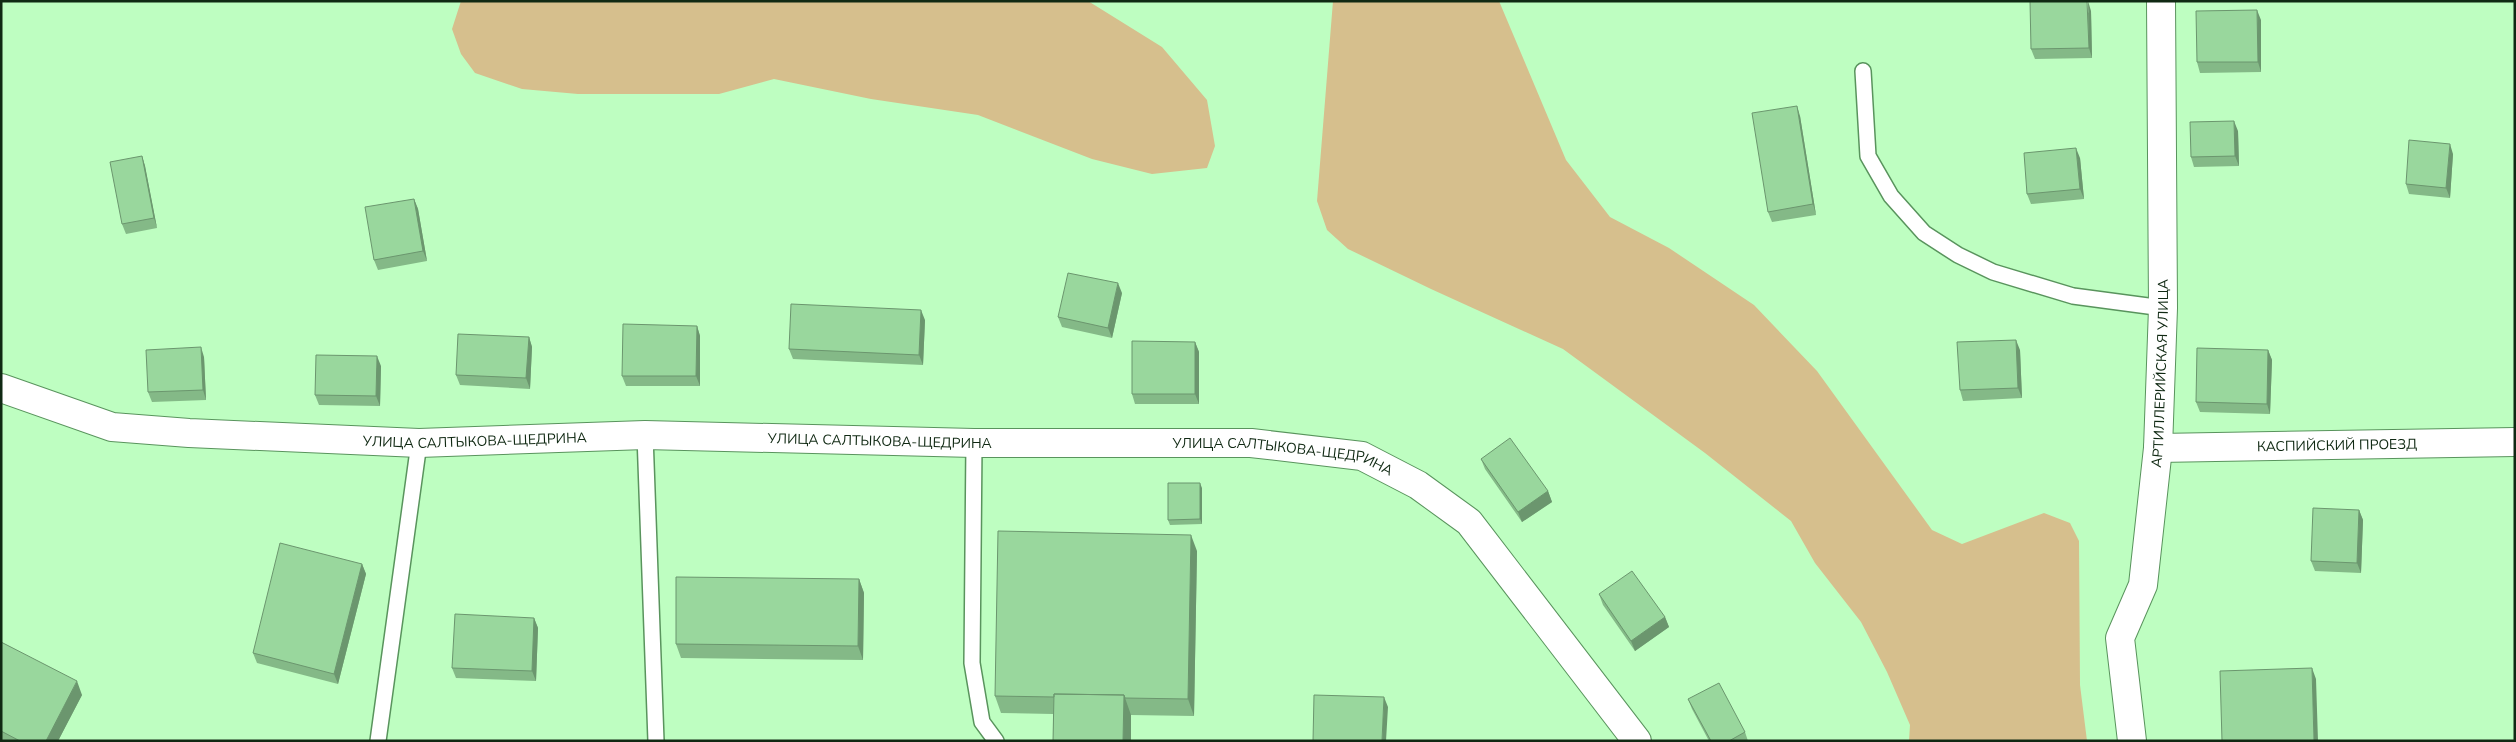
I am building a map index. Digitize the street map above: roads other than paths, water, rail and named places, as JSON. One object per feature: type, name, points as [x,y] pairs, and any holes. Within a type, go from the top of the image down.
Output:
[{"type":"street","name":"АРТИЛЛЕРИЙСКАЯ УЛИЦА","points":[[2132,741],[2120,638],[2143,585],[2158,448],[2163,308],[2161,1]]},
{"type":"street","name":"УЛИЦА САЛТЫКОВА-ЩЕДРИНА","points":[[1,388],[112,427],[189,433],[419,443],[644,436],[974,443],[1251,444],[1362,456],[1418,485],[1469,522],[1637,741]]},
{"type":"street","name":"КАСПИЙСКИЙ ПРОЕЗД","points":[[2158,448],[2515,442]]},
{"type":"lane","points":[[1863,71],[1868,156],[1891,196],[1924,232],[1958,255],[1993,272],[2073,296],[2163,308]]},
{"type":"lane","points":[[644,436],[656,741]]},
{"type":"lane","points":[[378,741],[419,443]]},
{"type":"lane","points":[[974,443],[972,663],[982,722],[996,741]]}]
